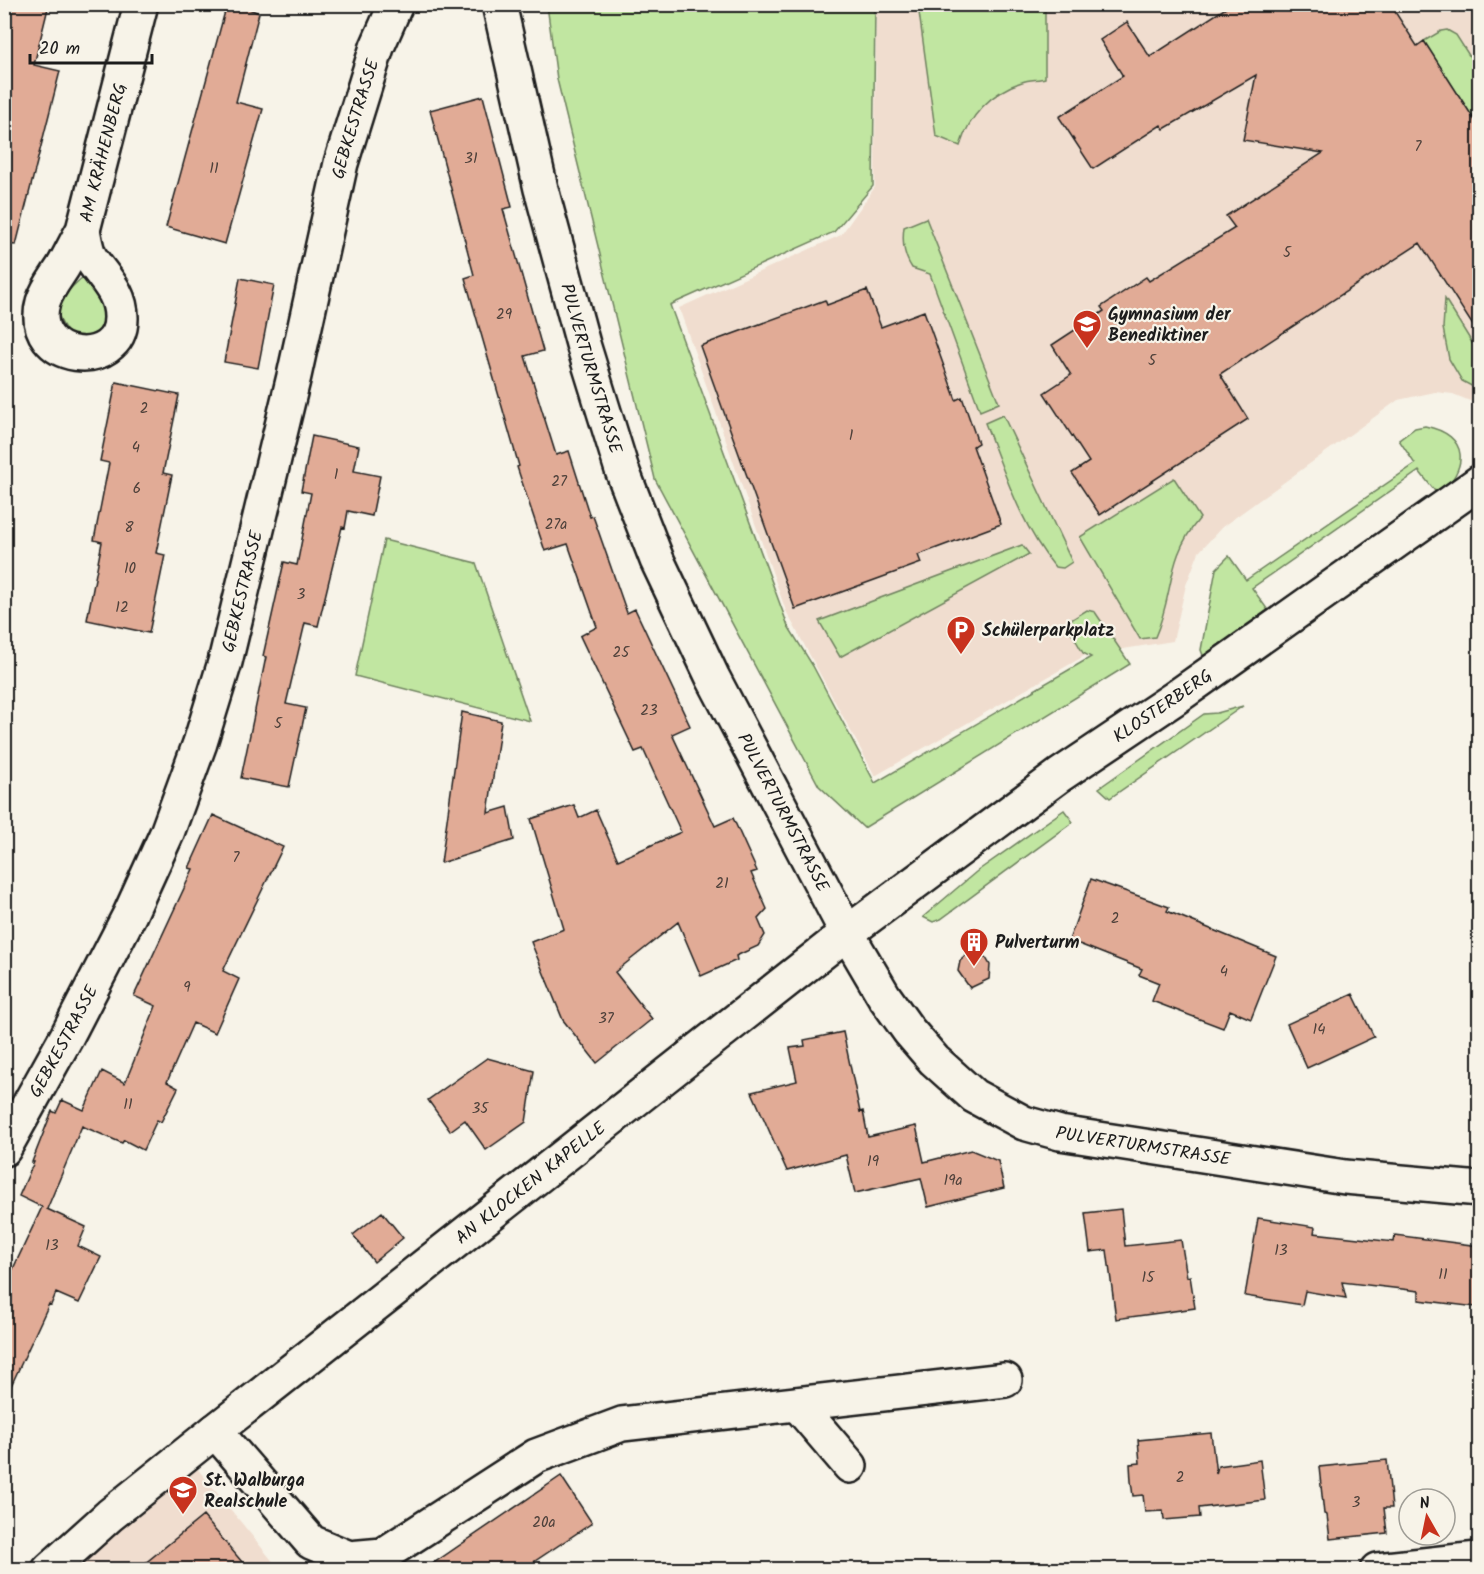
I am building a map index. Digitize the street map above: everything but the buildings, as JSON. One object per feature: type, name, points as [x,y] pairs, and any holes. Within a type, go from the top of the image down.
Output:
[{"type":"street","name":"AM KRÄHENBERG","points":[[83,230],[141,4]]},
{"type":"street","name":"GEBKESTRASSE","points":[[4,1149],[67,1036],[130,914],[167,833],[200,743],[225,662],[291,388],[341,163],[378,47],[396,4]]},
{"type":"street","name":"PULVERTURMSTRASSE","points":[[498,4],[555,241],[584,344],[639,518],[713,678],[847,933],[884,996],[909,1031],[934,1060],[974,1096],[1024,1123],[1060,1133],[1345,1177],[1479,1189]]},
{"type":"street","name":"KLOSTERBERG","points":[[847,933],[1060,775],[1175,698],[1479,482]]},
{"type":"street","name":"AN KLOCKEN KAPELLE","points":[[50,1569],[110,1515],[214,1431],[847,933]]},
{"type":"street","points":[[214,1431],[311,1542],[349,1558],[383,1555],[536,1456],[622,1424],[1005,1380]]},
{"type":"street","points":[[797,1404],[850,1466]]},
{"type":"street","points":[[1377,1569],[1479,1560]]},
{"type":"shaded area","name":"Gymnasium der Benediktiner","points":[[876,5],[1479,5],[1479,408],[1475,403],[1453,394],[1435,392],[1398,400],[1222,527],[1199,552],[1186,585],[1173,641],[1086,655],[875,776],[786,611],[679,308],[841,235],[875,187]]},
{"type":"shaded area","name":"St. Walburga Realschule","points":[[192,1462],[279,1569],[68,1570]]},
{"type":"green space","points":[[547,5],[875,5],[873,186],[834,232],[670,305],[788,626],[813,666],[875,783],[1091,657],[1083,653],[1066,623],[1087,610],[1095,612],[1130,664],[864,828],[819,786],[655,479],[557,79]]},
{"type":"green space","points":[[918,5],[1045,5],[1045,78],[1028,80],[1011,86],[991,99],[975,115],[960,146],[936,136]]},
{"type":"green space","points":[[1447,30],[1456,35],[1479,71],[1479,127],[1424,41]]},
{"type":"green space","points":[[926,218],[999,403],[980,411],[930,274],[912,268],[905,253],[904,227]]},
{"type":"green space","points":[[83,277],[97,287],[108,316],[95,334],[86,337],[72,337],[64,328],[58,312],[68,291]]},
{"type":"green space","points":[[1445,299],[1479,354],[1479,390],[1462,381],[1449,359],[1443,328]]},
{"type":"green space","points":[[1003,415],[1072,562],[1063,568],[1055,567],[1032,533],[985,423]]},
{"type":"green space","points":[[1425,426],[1440,430],[1457,445],[1460,454],[1459,464],[1448,485],[1438,495],[1419,471],[1252,588],[1270,613],[1204,658],[1201,650],[1216,569],[1229,556],[1246,580],[1415,464],[1399,440],[1415,428]]},
{"type":"green space","points":[[1174,478],[1200,518],[1181,548],[1155,637],[1140,639],[1080,537]]},
{"type":"green space","points":[[384,540],[476,563],[530,721],[355,676]]},
{"type":"green space","points":[[1022,545],[1029,554],[840,657],[819,621]]},
{"type":"green space","points":[[1243,706],[1110,798],[1099,788],[1204,714]]},
{"type":"green space","points":[[1064,810],[1073,822],[941,919],[933,922],[923,917],[976,872]]},
{"type":"place","name":"Gymnasium der Benediktiner","points":[[1087,350]]},
{"type":"place","name":"Schülerparkplatz","points":[[961,656]]},
{"type":"place","name":"Pulverturm","points":[[974,968]]},
{"type":"place","name":"St. Walburga Realschule","points":[[183,1516]]}]
